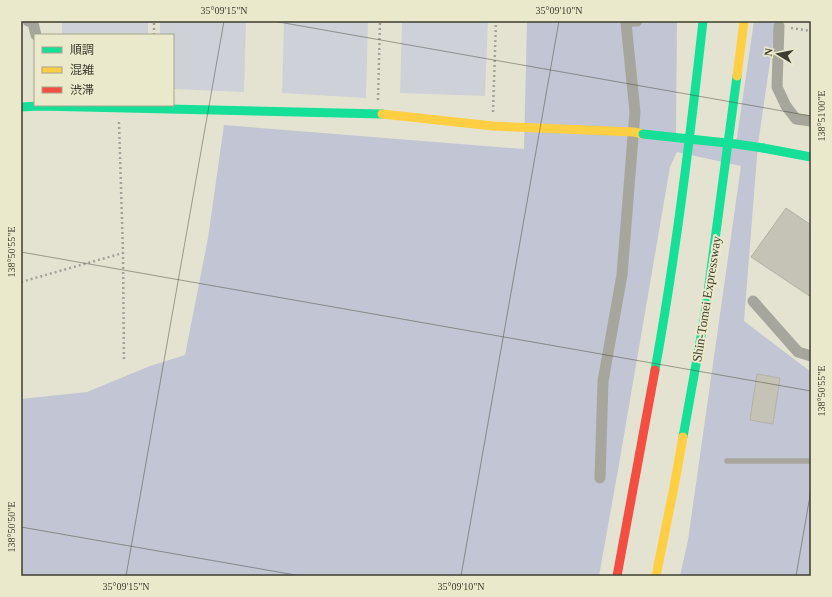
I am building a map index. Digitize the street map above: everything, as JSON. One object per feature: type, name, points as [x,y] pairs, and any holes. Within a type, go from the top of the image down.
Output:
[{"type":"main road","points":[[617,576],[671,275],[694,111],[703,21]]},
{"type":"main road","name":"Shin-Tomei Expressway","points":[[656,576],[674,487],[705,314],[744,21]]},
{"type":"main road","points":[[21,107],[39,106],[378,114],[493,126],[638,133],[736,144],[811,157]]},
{"type":"street","points":[[28,21],[33,23],[36,34]]},
{"type":"street","points":[[600,478],[603,381],[622,275],[638,133],[626,23],[637,21]]},
{"type":"street","points":[[779,26],[777,87],[786,106],[796,118],[811,121]]},
{"type":"street","points":[[753,301],[798,352],[811,356]]},
{"type":"lane","points":[[727,461],[811,461]]},
{"type":"path","points":[[154,21],[154,34]]},
{"type":"path","points":[[378,114],[380,21]]},
{"type":"path","points":[[493,126],[496,21]]},
{"type":"path","points":[[779,26],[811,31]]},
{"type":"path","points":[[118,108],[124,253],[124,362]]},
{"type":"path","points":[[21,282],[124,253]]},
{"type":"shaded area","points":[[62,21],[148,21],[148,34],[62,34]]},
{"type":"shaded area","points":[[160,21],[246,21],[244,92],[174,89],[174,34],[160,34]]},
{"type":"shaded area","points":[[284,21],[368,21],[366,98],[282,93]]},
{"type":"shaded area","points":[[402,21],[488,21],[485,96],[400,93]]},
{"type":"shaded area","points":[[527,21],[677,21],[676,137],[736,144],[754,21],[776,21],[758,144],[744,321],[811,372],[811,576],[680,576],[688,540],[741,166],[677,152],[670,167],[599,576],[21,576],[21,399],[87,392],[150,366],[185,355],[208,238],[224,125],[524,149]]},
{"type":"building","points":[[786,208],[811,225],[811,297],[751,257]]},
{"type":"building","points":[[757,374],[780,378],[773,424],[750,420]]},
{"type":"traffic: fast","points":[[655,370],[670,283],[682,196],[703,21]]},
{"type":"traffic: fast","points":[[683,437],[705,314],[737,76]]},
{"type":"traffic: fast","points":[[21,107],[39,106],[382,114]]},
{"type":"traffic: fast","points":[[643,134],[763,148]]},
{"type":"traffic: fast","points":[[763,148],[811,157]]},
{"type":"traffic: slow","points":[[737,76],[744,21]]},
{"type":"traffic: slow","points":[[382,114],[493,126],[634,132],[643,134]]},
{"type":"traffic: slow","points":[[656,576],[683,437]]},
{"type":"traffic: jam","points":[[617,576],[655,370]]}]
